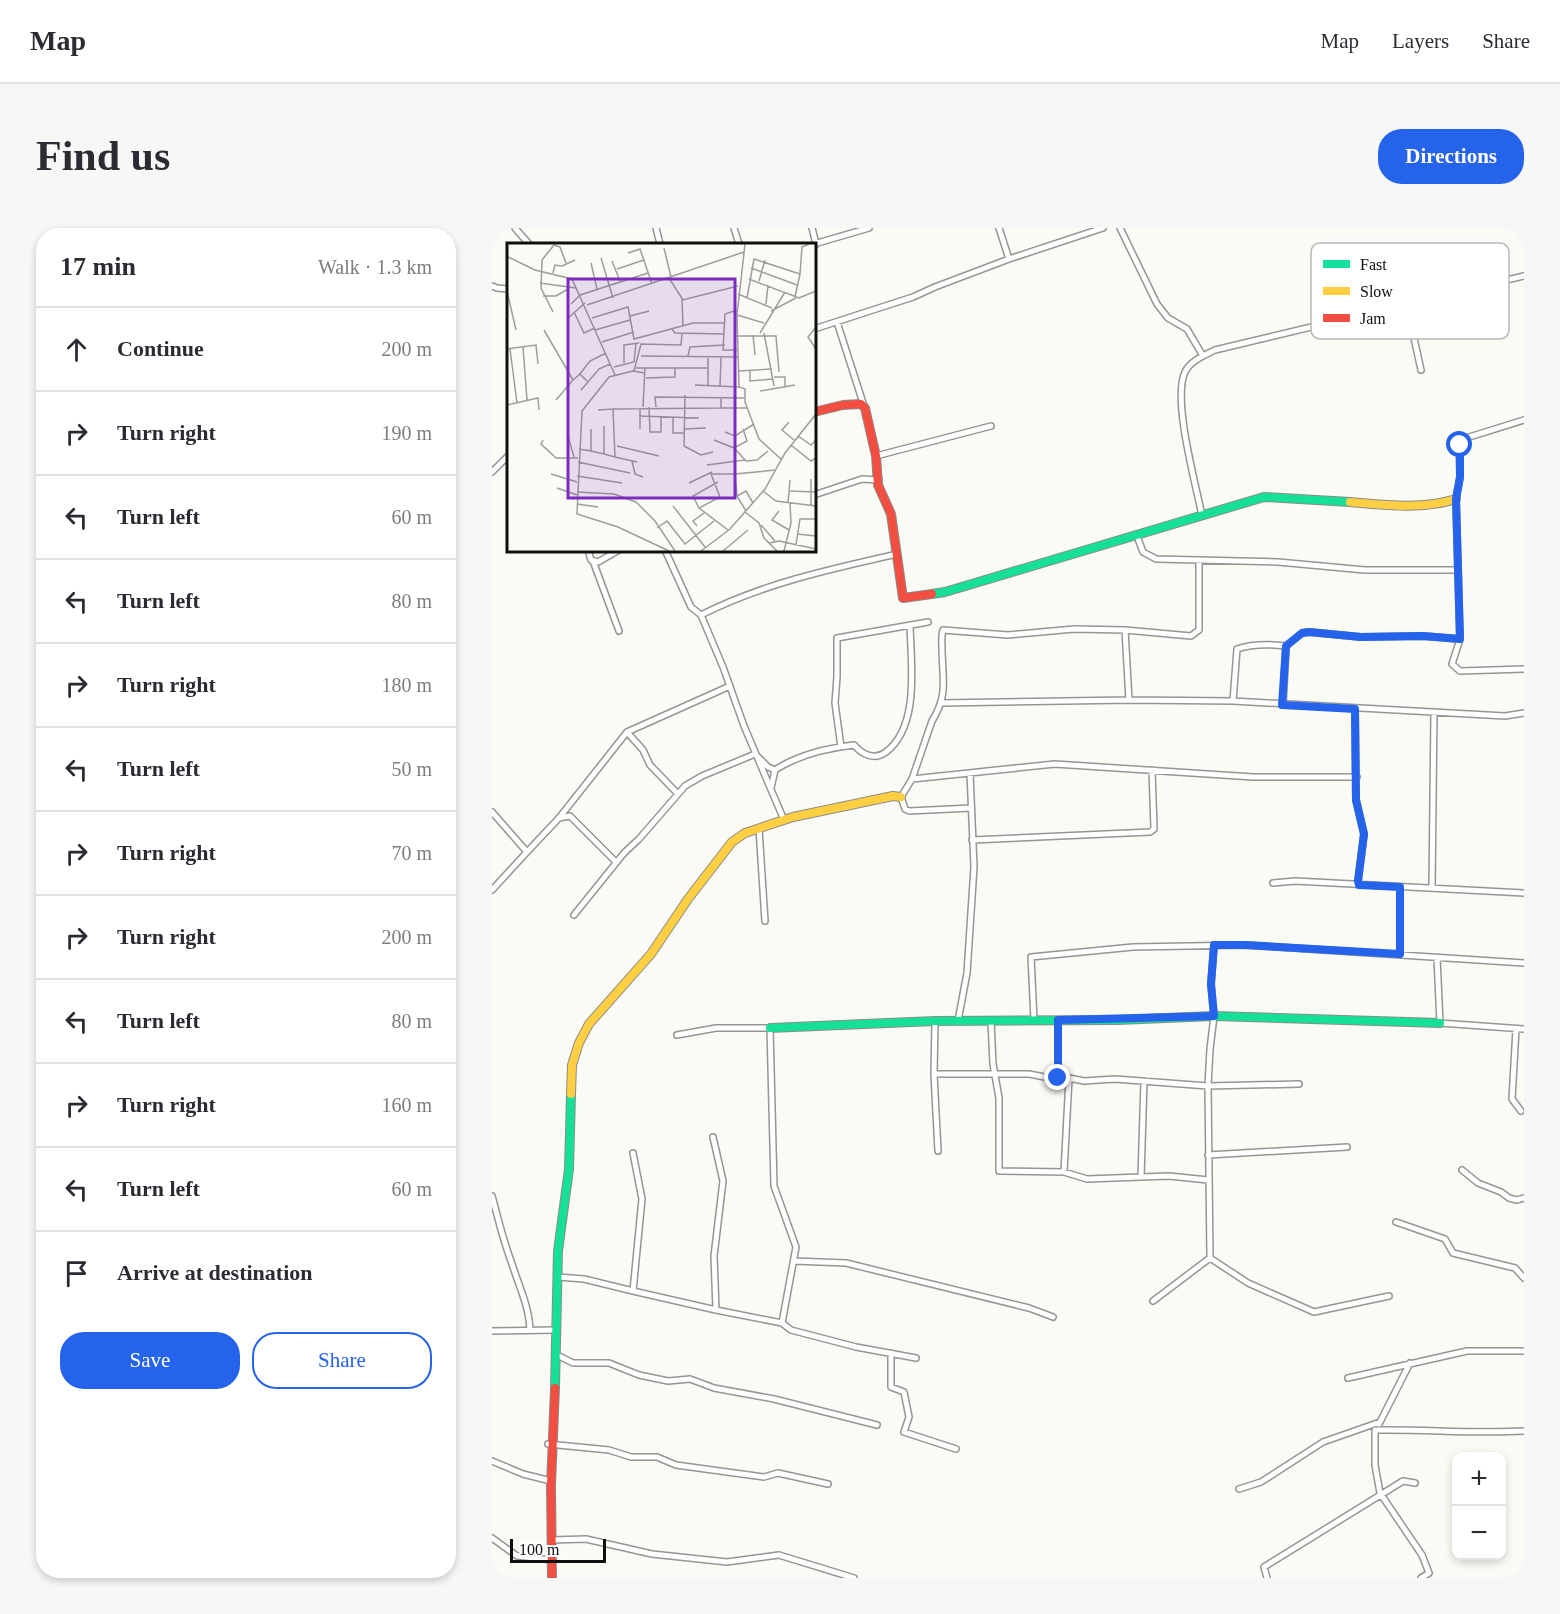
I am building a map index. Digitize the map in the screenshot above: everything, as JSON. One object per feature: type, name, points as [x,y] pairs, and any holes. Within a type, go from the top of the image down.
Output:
[{"type":"street","points":[[514,228],[528,243]]},
{"type":"street","points":[[656,228],[660,243]]},
{"type":"street","points":[[734,228],[739,243]]},
{"type":"street","points":[[812,228],[815,243]]},
{"type":"street","points":[[816,244],[869,228]]},
{"type":"street","points":[[999,228],[1009,259]]},
{"type":"street","points":[[816,328],[914,297],[1009,259],[1102,228]]},
{"type":"street","points":[[1120,228],[1156,304],[1168,318],[1187,329],[1203,356]]},
{"type":"street","points":[[1509,280],[1524,276]]},
{"type":"street","points":[[492,295],[495,287]]},
{"type":"street","points":[[837,322],[865,408],[876,456],[878,485],[891,514],[903,598],[945,592],[1264,497],[1288,496],[1422,507],[1456,499]]},
{"type":"street","points":[[1202,516],[1183,419],[1181,390],[1185,371],[1203,356],[1215,350],[1311,328]]},
{"type":"street","points":[[1414,339],[1421,370]]},
{"type":"street","points":[[816,411],[837,405],[856,403],[865,408]]},
{"type":"street","points":[[1524,420],[1466,438],[1460,445],[1460,477],[1456,499],[1460,639],[1452,664],[1460,671],[1524,669]]},
{"type":"street","points":[[876,456],[991,426]]},
{"type":"street","points":[[492,472],[507,457]]},
{"type":"street","points":[[816,494],[862,480],[879,480]]},
{"type":"street","points":[[1137,536],[1143,552],[1156,559],[1278,562],[1365,570],[1458,570]]},
{"type":"street","points":[[589,552],[619,632]]},
{"type":"street","points":[[593,561],[598,562],[616,552]]},
{"type":"street","points":[[666,552],[691,607],[701,615],[755,754],[784,820]]},
{"type":"street","points":[[701,615],[725,603],[819,571],[897,554]]},
{"type":"street","points":[[971,808],[909,811],[905,809],[901,797],[912,779],[932,721],[945,692],[942,660],[944,630],[1008,635],[1074,629],[1125,630],[1189,637],[1199,630],[1199,560]]},
{"type":"street","points":[[841,747],[835,702],[837,638],[928,622]]},
{"type":"street","points":[[770,790],[775,770],[787,762],[810,754],[854,745],[863,755],[873,756],[888,751],[900,738],[910,715],[910,625]]},
{"type":"street","points":[[1125,630],[1129,700]]},
{"type":"street","points":[[1282,705],[1286,646],[1302,633],[1460,639]]},
{"type":"street","points":[[1233,701],[1237,649],[1273,644],[1286,646]]},
{"type":"street","points":[[492,890],[559,818],[627,732],[730,686]]},
{"type":"street","points":[[941,704],[1129,700],[1233,701],[1505,716],[1524,713]]},
{"type":"street","points":[[1355,709],[1356,800],[1364,834],[1359,885]]},
{"type":"street","points":[[1432,888],[1434,712]]},
{"type":"street","points":[[627,732],[643,750],[650,765],[678,794]]},
{"type":"street","points":[[755,754],[768,767],[775,770]]},
{"type":"street","points":[[573,915],[616,862],[685,786],[702,776],[755,754]]},
{"type":"street","points":[[912,779],[1055,764],[1252,777],[1357,777]]},
{"type":"street","points":[[972,840],[1150,832],[1154,829],[1152,770]]},
{"type":"street","points":[[958,1022],[967,973],[974,867],[970,772]]},
{"type":"street","points":[[552,1578],[550,1444],[558,1251],[569,1169],[571,1074],[579,1043],[589,1024],[651,954],[723,851],[732,842],[745,833],[784,820],[893,796],[901,797]]},
{"type":"street","points":[[492,812],[526,852]]},
{"type":"street","points":[[559,818],[570,816],[616,862]]},
{"type":"street","points":[[759,829],[765,921]]},
{"type":"street","points":[[1273,883],[1295,881],[1524,893]]},
{"type":"street","points":[[1400,887],[1400,954]]},
{"type":"street","points":[[1210,1258],[1208,1086],[1214,1016],[1211,984],[1214,945]]},
{"type":"street","points":[[1034,1020],[1031,957],[1133,947],[1245,945],[1524,963]]},
{"type":"street","points":[[1437,958],[1440,1023]]},
{"type":"street","points":[[677,1035],[716,1028],[1214,1016],[1440,1023],[1524,1029]]},
{"type":"street","points":[[1058,1020],[1058,1078]]},
{"type":"street","points":[[936,1021],[934,1074],[938,1152]]},
{"type":"street","points":[[991,1021],[993,1064],[999,1098],[999,1171],[1064,1172],[1087,1179],[1168,1176],[1208,1180]]},
{"type":"street","points":[[770,1028],[774,1186],[796,1247],[782,1323]]},
{"type":"street","points":[[1516,1029],[1512,1099],[1521,1111]]},
{"type":"street","points":[[934,1074],[1029,1074],[1084,1081],[1100,1079],[1208,1086],[1299,1084]]},
{"type":"street","points":[[1064,1172],[1069,1078]]},
{"type":"street","points":[[1141,1177],[1144,1081]]},
{"type":"street","points":[[713,1137],[723,1181],[714,1256],[716,1310]]},
{"type":"street","points":[[1208,1155],[1347,1147]]},
{"type":"street","points":[[633,1153],[642,1199],[633,1291]]},
{"type":"street","points":[[1462,1170],[1478,1183],[1501,1192],[1509,1198],[1517,1200],[1524,1198]]},
{"type":"street","points":[[492,1196],[511,1262],[530,1316],[530,1329]]},
{"type":"street","points":[[1396,1222],[1445,1239],[1453,1253],[1515,1268],[1521,1271],[1524,1278]]},
{"type":"street","points":[[1210,1258],[1248,1283],[1314,1312],[1389,1296]]},
{"type":"street","points":[[1153,1301],[1210,1258]]},
{"type":"street","points":[[794,1261],[846,1263],[1029,1308],[1053,1317]]},
{"type":"street","points":[[558,1277],[584,1279],[782,1323],[792,1330],[856,1347],[916,1358]]},
{"type":"street","points":[[492,1331],[556,1329]]},
{"type":"street","points":[[1348,1378],[1467,1351],[1524,1351]]},
{"type":"street","points":[[891,1353],[891,1387],[904,1392],[909,1417],[904,1432],[956,1449]]},
{"type":"street","points":[[555,1354],[573,1363],[609,1363],[639,1376],[668,1380],[690,1379],[714,1388],[774,1399],[877,1425]]},
{"type":"street","points":[[1410,1363],[1376,1430],[1375,1465],[1380,1493],[1422,1555],[1429,1573],[1421,1578]]},
{"type":"street","points":[[1239,1489],[1261,1482],[1323,1442],[1380,1422]]},
{"type":"street","points":[[1376,1430],[1419,1429],[1494,1433],[1524,1431]]},
{"type":"street","points":[[550,1444],[609,1450],[631,1457],[657,1457],[676,1465],[765,1478],[778,1473],[828,1484]]},
{"type":"street","points":[[492,1461],[522,1474],[551,1481]]},
{"type":"street","points":[[1267,1578],[1264,1567],[1380,1493],[1402,1481],[1415,1483]]},
{"type":"street","points":[[492,1538],[517,1556],[552,1560]]},
{"type":"street","points":[[551,1540],[586,1539],[652,1554],[727,1562],[779,1555],[854,1578]]},
{"type":"traffic: fast","points":[[932,594],[1264,497],[1350,502]]},
{"type":"traffic: fast","points":[[770,1028],[935,1021],[1118,1020],[1214,1016],[1440,1023]]},
{"type":"traffic: fast","points":[[555,1388],[558,1251],[569,1169],[571,1094]]},
{"type":"traffic: slow","points":[[1350,502],[1416,506],[1456,499]]},
{"type":"traffic: slow","points":[[571,1094],[572,1065],[579,1043],[589,1024],[651,954],[688,899],[732,842],[745,833],[793,817],[893,796],[901,797]]},
{"type":"traffic: jam","points":[[816,412],[843,405],[861,404],[865,408],[876,456],[878,485],[891,514],[903,598],[932,594]]},
{"type":"traffic: jam","points":[[552,1578],[551,1485],[555,1388]]},
{"type":"route","points":[[1058,1078],[1058,1020],[1214,1016],[1211,984],[1214,945],[1400,954],[1400,887],[1359,885],[1358,881],[1364,834],[1356,800],[1355,709],[1282,705],[1286,646],[1302,633],[1309,632],[1361,637],[1423,636],[1460,639],[1456,499],[1460,477],[1460,445]]}]
